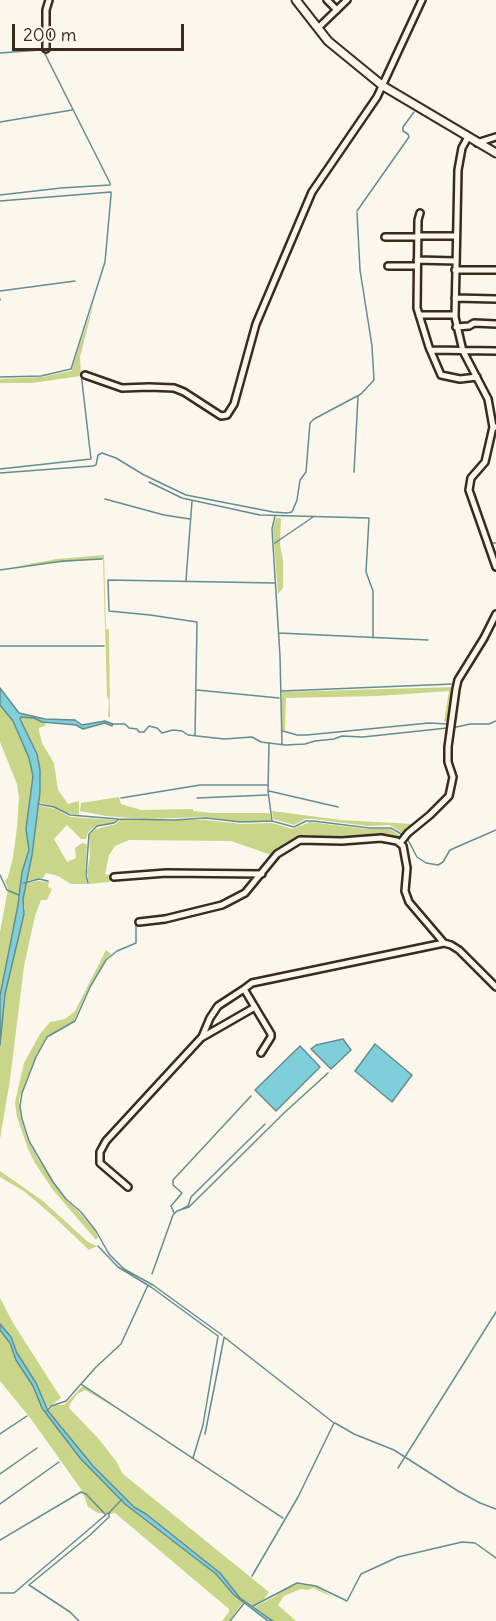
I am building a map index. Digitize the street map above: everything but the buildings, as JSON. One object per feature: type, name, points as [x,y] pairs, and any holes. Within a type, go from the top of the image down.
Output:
[{"type":"main road","points":[[296,0],[328,41],[382,86],[496,153]]},
{"type":"street","points":[[46,49],[46,10],[49,0]]},
{"type":"street","points":[[327,0],[337,10]]},
{"type":"street","points":[[318,28],[347,0]]},
{"type":"street","points":[[85,375],[122,388],[174,388],[221,416],[227,415],[234,404],[256,324],[308,201],[382,86],[422,0]]},
{"type":"street","points":[[468,137],[462,148],[458,170],[455,315],[463,351],[488,399],[494,427],[486,462],[471,478],[469,490],[496,567]]},
{"type":"street","points":[[477,143],[496,137]]},
{"type":"street","points":[[420,213],[418,216],[417,308],[430,350],[441,375],[460,379],[477,377]]},
{"type":"street","points":[[385,237],[456,236]]},
{"type":"street","points":[[388,266],[456,261]]},
{"type":"street","points":[[455,270],[496,270]]},
{"type":"street","points":[[455,298],[496,299]]},
{"type":"street","points":[[419,315],[455,315]]},
{"type":"street","points":[[456,327],[469,326],[474,323],[496,324]]},
{"type":"street","points":[[430,350],[496,351]]},
{"type":"street","points":[[400,843],[448,796],[453,777],[448,762],[450,728],[458,680],[496,614]]},
{"type":"street","points":[[139,922],[165,919],[222,905],[245,893],[282,850],[300,840],[342,841],[381,838],[400,843]]},
{"type":"street","points":[[400,843],[407,862],[405,891],[408,902],[444,943]]},
{"type":"street","points":[[114,877],[166,873],[262,874]]},
{"type":"street","points":[[201,1038],[218,1006],[252,983],[444,943],[459,950],[496,987]]},
{"type":"street","points":[[244,989],[271,1034],[261,1053]]},
{"type":"street","points":[[128,1187],[100,1163],[100,1152],[113,1133],[201,1038],[255,1007]]},
{"type":"green space","points":[[94,302],[80,357],[81,376],[32,383],[0,383],[0,379],[42,377],[71,371]]},
{"type":"green space","points":[[276,518],[281,518],[280,545],[283,560],[283,588],[278,594],[273,529]]},
{"type":"green space","points":[[104,555],[106,629],[109,630],[110,717],[108,717],[107,696],[103,559],[18,566],[57,559]]},
{"type":"green space","points":[[453,687],[448,722],[444,721],[449,691],[378,696],[286,698],[285,730],[282,731],[282,692]]},
{"type":"green space","points":[[0,705],[13,721],[29,758],[33,776],[26,829],[29,850],[22,872],[18,905],[0,996],[0,932],[8,889],[5,881],[13,857],[19,797],[17,784],[0,742]]},
{"type":"green space","points":[[21,717],[45,722],[46,725],[39,728],[39,731],[42,743],[54,763],[58,790],[68,804],[79,801],[79,815],[66,813],[38,802],[40,770],[37,755]]},
{"type":"green space","points":[[119,797],[121,804],[141,810],[193,809],[193,811],[213,813],[269,813],[272,821],[241,822],[206,817],[144,819],[80,811],[81,803]]},
{"type":"green space","points":[[37,805],[55,809],[70,817],[118,820],[94,827],[88,832],[86,839],[81,839],[67,825],[54,839],[67,862],[76,858],[75,848],[82,843],[87,844],[85,875],[87,884],[71,884],[58,876],[46,873],[43,878],[26,881],[32,855]]},
{"type":"green space","points":[[272,811],[341,820],[413,824],[404,834],[390,825],[367,826],[305,819],[294,825],[273,819]]},
{"type":"green space","points":[[120,820],[272,823],[293,829],[310,822],[366,829],[390,829],[402,837],[396,839],[305,838],[274,856],[231,841],[129,840],[115,846],[109,855],[105,874],[113,876],[113,879],[109,882],[89,884],[87,872],[90,856],[89,835],[96,829],[116,824]]},
{"type":"green space","points":[[49,882],[48,887],[52,889],[47,900],[41,900],[35,916],[24,966],[0,1139],[0,1045],[5,994],[24,914],[26,883]]},
{"type":"green space","points":[[106,950],[111,954],[89,987],[74,1021],[47,1037],[36,1056],[19,1099],[21,1119],[28,1141],[65,1199],[95,1231],[98,1237],[96,1240],[53,1190],[35,1163],[17,1117],[15,1102],[24,1063],[40,1034],[50,1022],[65,1019],[75,1011]]},
{"type":"green space","points":[[0,1171],[43,1201],[88,1242],[97,1246],[89,1250],[25,1192],[0,1177]]},
{"type":"green space","points":[[0,1298],[13,1323],[61,1398],[47,1408],[36,1383],[17,1353],[11,1337],[0,1324]]},
{"type":"green space","points":[[0,1330],[10,1343],[14,1356],[34,1386],[42,1408],[80,1458],[125,1504],[216,1574],[243,1602],[229,1621],[222,1621],[229,1609],[115,1513],[98,1513],[88,1507],[83,1492],[31,1419],[0,1381]]},
{"type":"green space","points":[[83,1386],[122,1411],[85,1390],[77,1394],[69,1408],[97,1437],[123,1474],[269,1592],[262,1602],[252,1606],[240,1598],[220,1573],[124,1498],[81,1452],[48,1411],[53,1405],[64,1405]]},
{"type":"green space","points":[[297,1584],[316,1586],[334,1598],[313,1588],[301,1589],[284,1596],[278,1605],[296,1621],[273,1621],[254,1607],[284,1589]]},
{"type":"water","points":[[0,688],[19,713],[45,719],[75,720],[82,725],[105,721],[113,724],[112,726],[105,723],[83,729],[76,725],[42,722],[34,718],[21,717],[20,719],[37,754],[40,792],[32,855],[23,899],[24,914],[5,994],[0,1045],[0,996],[18,905],[22,872],[29,850],[26,829],[33,776],[29,758],[13,721],[0,705]]},
{"type":"water","points":[[343,1039],[351,1050],[331,1069],[311,1049],[316,1045]]},
{"type":"water","points":[[375,1044],[412,1075],[392,1102],[355,1071]]},
{"type":"water","points":[[300,1046],[320,1067],[276,1111],[255,1090]]},
{"type":"water","points":[[0,1324],[11,1337],[48,1411],[93,1466],[134,1507],[220,1573],[240,1598],[273,1621],[268,1621],[234,1595],[216,1574],[125,1504],[80,1458],[42,1408],[33,1386],[16,1360],[10,1343],[0,1330]]},
{"type":"waterway","points":[[0,53],[40,50],[44,52],[110,183],[110,185],[0,195]]},
{"type":"waterway","points":[[0,122],[72,110]]},
{"type":"waterway","points":[[357,211],[409,137],[403,131],[403,127],[414,112]]},
{"type":"waterway","points":[[0,201],[111,192],[105,262],[71,369],[41,376],[0,377]]},
{"type":"waterway","points":[[0,473],[93,466],[96,465],[98,455],[102,453],[186,495],[273,512],[292,512],[297,500],[300,480],[306,472],[310,423],[361,394],[374,380],[372,346],[360,270],[357,213]]},
{"type":"waterway","points":[[0,291],[75,281]]},
{"type":"waterway","points":[[0,469],[91,459],[81,373]]},
{"type":"waterway","points":[[354,472],[358,397]]},
{"type":"waterway","points":[[149,482],[182,498],[260,515],[369,518],[366,572],[373,591],[373,638]]},
{"type":"waterway","points":[[105,499],[164,515],[190,519]]},
{"type":"waterway","points":[[186,580],[192,501]]},
{"type":"waterway","points":[[275,516],[272,529],[280,656],[282,744]]},
{"type":"waterway","points":[[275,543],[313,517]]},
{"type":"waterway","points":[[490,543],[496,543]]},
{"type":"waterway","points":[[0,570],[63,561],[102,559]]},
{"type":"waterway","points":[[195,735],[197,622],[109,611],[108,580],[275,583]]},
{"type":"waterway","points":[[279,633],[428,640]]},
{"type":"waterway","points":[[0,646],[104,646]]},
{"type":"waterway","points":[[282,691],[453,684]]},
{"type":"waterway","points":[[197,690],[279,698]]},
{"type":"waterway","points":[[452,728],[470,724],[489,724],[496,721]]},
{"type":"waterway","points":[[283,731],[307,735],[429,723],[447,724],[447,727]]},
{"type":"waterway","points":[[113,724],[125,724],[139,732],[144,732],[149,726],[157,728],[162,733],[173,730],[182,731],[188,735],[224,739],[252,737],[261,742],[285,745],[305,744],[342,736],[363,737],[447,728]]},
{"type":"waterway","points":[[269,744],[268,791],[272,821]]},
{"type":"waterway","points":[[121,798],[200,785],[267,785]]},
{"type":"waterway","points":[[269,791],[338,807]]},
{"type":"waterway","points":[[197,798],[267,795]]},
{"type":"waterway","points":[[38,804],[54,807],[70,815],[118,819],[206,818],[241,822],[272,821],[294,827],[306,821],[313,821],[369,828],[391,828],[403,835]]},
{"type":"waterway","points":[[88,883],[86,875],[89,834],[97,826],[118,820]]},
{"type":"waterway","points":[[408,840],[417,857],[426,863],[438,865],[443,862],[450,850],[496,830]]},
{"type":"waterway","points":[[0,875],[7,890],[19,895]]},
{"type":"waterway","points":[[24,883],[39,879],[48,881]]},
{"type":"waterway","points":[[136,924],[136,943],[117,951],[106,960],[90,987],[75,1021],[47,1037],[36,1057],[22,1093],[20,1106],[22,1119],[29,1141],[53,1182],[96,1231],[109,1254],[124,1269],[153,1285],[222,1335]]},
{"type":"waterway","points":[[152,1274],[173,1215],[189,1207],[328,1073]]},
{"type":"waterway","points":[[174,1213],[171,1206],[182,1193],[173,1185],[173,1180],[251,1096]]},
{"type":"waterway","points":[[182,1209],[188,1206],[191,1197],[265,1124]]},
{"type":"waterway","points":[[98,1246],[118,1267],[151,1287],[218,1336],[203,1425],[193,1458]]},
{"type":"waterway","points":[[47,1411],[51,1406],[66,1401],[96,1367],[121,1344],[148,1285]]},
{"type":"waterway","points":[[398,1468],[496,1312]]},
{"type":"waterway","points":[[224,1337],[334,1423],[298,1497],[252,1576]]},
{"type":"waterway","points":[[205,1434],[224,1338]]},
{"type":"waterway","points":[[81,1384],[283,1518]]},
{"type":"waterway","points":[[0,1434],[27,1416]]},
{"type":"waterway","points":[[335,1423],[354,1434],[394,1450],[458,1491],[496,1509]]},
{"type":"waterway","points":[[0,1474],[37,1448]]},
{"type":"waterway","points":[[0,1504],[59,1462]]},
{"type":"waterway","points":[[0,1540],[81,1492],[86,1494],[105,1514]]},
{"type":"waterway","points":[[79,1621],[70,1612],[29,1585],[89,1536],[109,1517],[109,1513],[122,1499]]},
{"type":"waterway","points":[[0,1593],[14,1593],[108,1513]]},
{"type":"waterway","points":[[253,1606],[297,1583],[316,1586],[347,1601],[361,1574],[398,1557],[462,1542],[475,1543],[496,1558]]},
{"type":"waterway","points":[[230,1621],[245,1602]]}]
